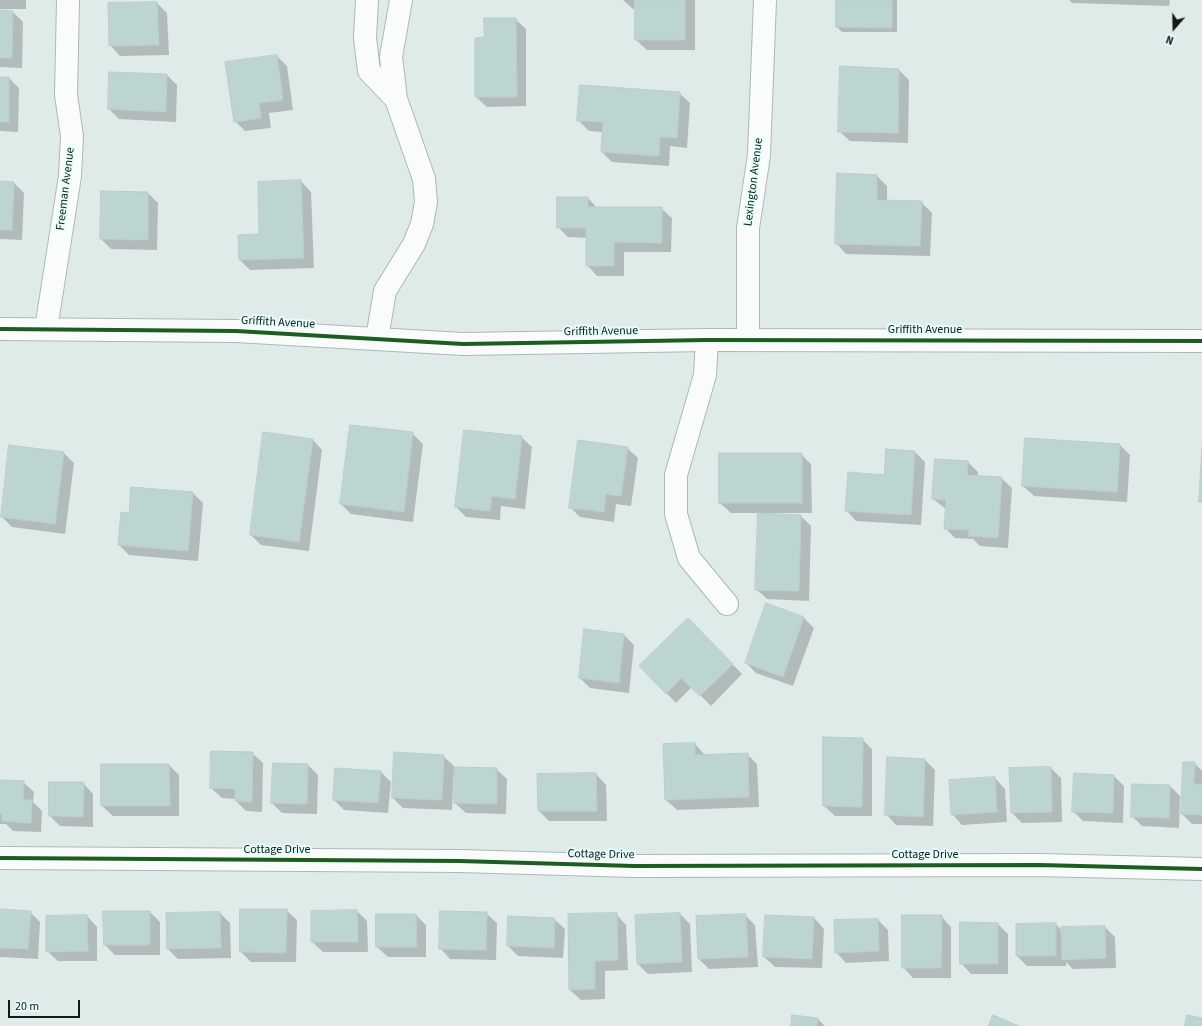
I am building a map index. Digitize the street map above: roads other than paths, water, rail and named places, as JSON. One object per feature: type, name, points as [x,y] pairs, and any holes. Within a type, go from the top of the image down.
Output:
[{"type":"street","name":"Freeman Avenue","points":[[46,329],[70,176],[72,136],[66,95],[68,0]]},
{"type":"street","points":[[367,0],[365,38],[369,71],[396,99]]},
{"type":"street","points":[[377,338],[385,291],[414,244],[422,224],[426,202],[424,178],[396,99],[391,57],[401,0]]},
{"type":"street","name":"Lexington Avenue","points":[[748,340],[748,228],[759,155],[764,0]]},
{"type":"street","name":"Griffith Avenue","points":[[0,329],[236,330],[463,344],[707,340],[1202,341]]},
{"type":"street","points":[[707,340],[704,375],[676,475],[676,514],[689,558],[727,604]]},
{"type":"street","name":"Cottage Drive","points":[[0,858],[451,861],[634,866],[1039,865],[1202,869]]}]
